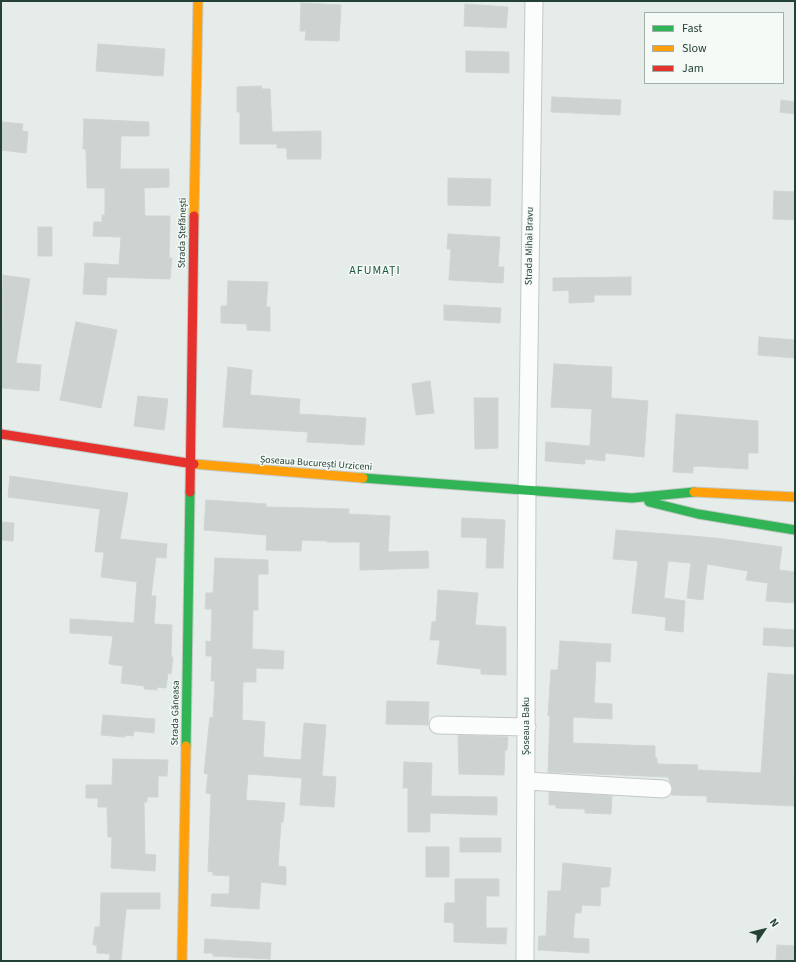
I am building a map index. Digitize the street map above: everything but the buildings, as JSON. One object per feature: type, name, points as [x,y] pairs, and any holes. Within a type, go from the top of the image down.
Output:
[{"type":"main road","name":"Strada Ștefănești","points":[[191,465],[198,1]]},
{"type":"main road","name":"Șoseaua București Urziceni","points":[[1,434],[191,465],[632,498],[697,492],[795,497]]},
{"type":"main road","name":"Strada Găneasa","points":[[182,961],[191,465]]},
{"type":"main road","name":"Șoseaua București Urziceni","points":[[632,498],[698,514],[767,524],[795,530]]},
{"type":"street","name":"Strada Mihai Bravu","points":[[527,491],[534,1]]},
{"type":"street","name":"Șoseaua Baku","points":[[525,961],[527,781],[527,491]]},
{"type":"street","points":[[438,725],[527,727]]},
{"type":"street","points":[[527,781],[663,789]]},
{"type":"traffic: fast","points":[[363,478],[632,498],[694,492]]},
{"type":"traffic: fast","points":[[186,746],[190,492]]},
{"type":"traffic: fast","points":[[649,502],[698,514],[795,530]]},
{"type":"traffic: slow","points":[[194,216],[198,1]]},
{"type":"traffic: slow","points":[[194,464],[363,478]]},
{"type":"traffic: slow","points":[[694,492],[795,497]]},
{"type":"traffic: slow","points":[[182,961],[186,746]]},
{"type":"traffic: jam","points":[[190,492],[194,216]]},
{"type":"traffic: jam","points":[[1,434],[194,464]]},
{"type":"district","name":"AFUMAȚI","points":[[375,271]]}]
